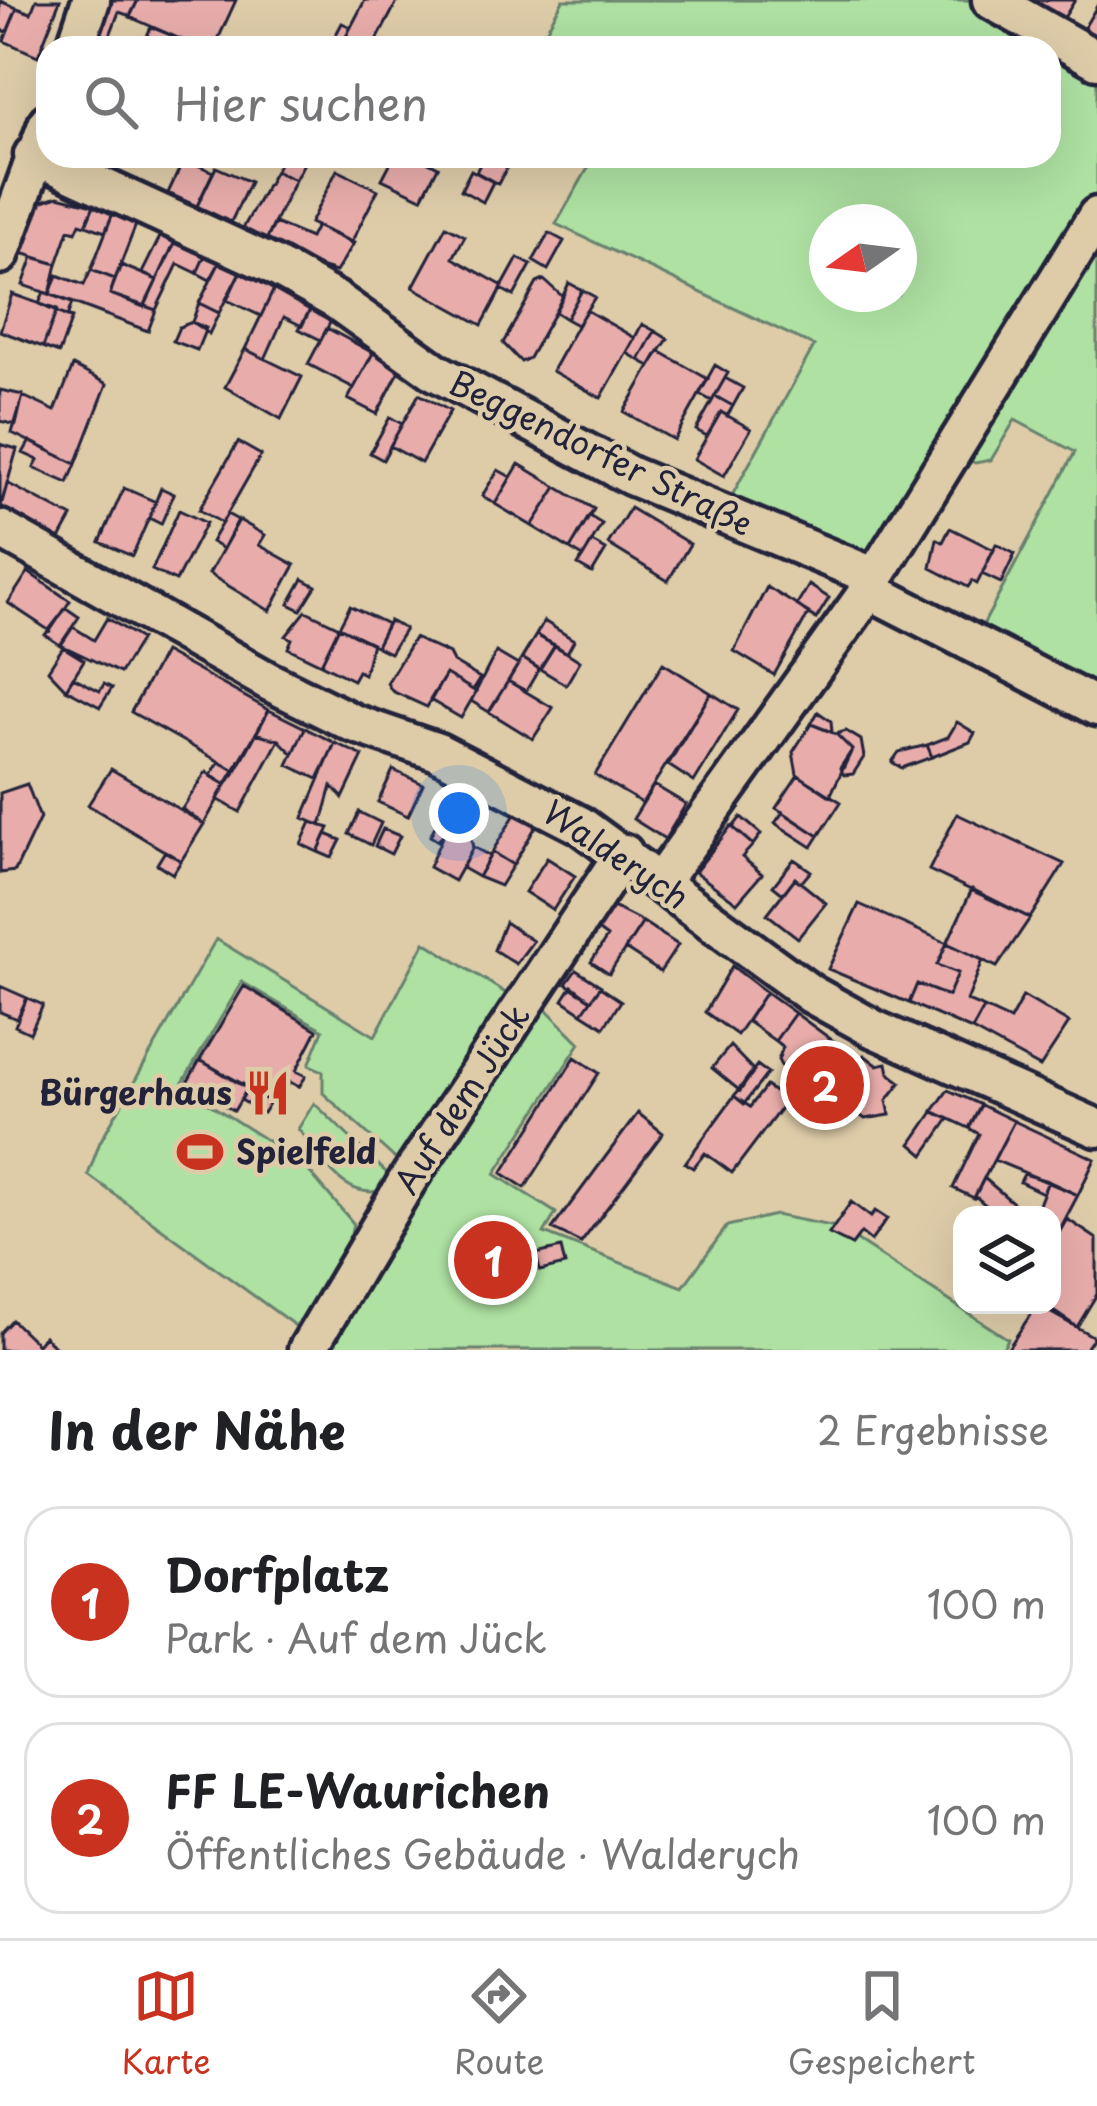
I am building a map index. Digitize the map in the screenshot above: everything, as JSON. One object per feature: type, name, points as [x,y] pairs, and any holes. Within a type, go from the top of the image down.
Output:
[{"type":"street","points":[[79,36],[91,0]]},
{"type":"street","points":[[991,0],[1055,36]]},
{"type":"street","points":[[1061,40],[1097,60]]},
{"type":"street","points":[[0,254],[36,150]]},
{"type":"street","name":"Beggendorfer Straße","points":[[95,168],[337,302],[436,372],[631,476],[872,584],[976,646],[1097,707]]},
{"type":"street","points":[[661,881],[872,584],[1097,216]]},
{"type":"street","name":"Walderych","points":[[0,529],[270,682],[521,792],[624,853],[811,994],[874,1029],[1097,1128]]},
{"type":"street","name":"Auf dem Jück","points":[[307,1350],[407,1181],[624,853]]},
{"type":"green space","points":[[563,0],[973,0],[1037,36],[543,36]]},
{"type":"green space","points":[[1061,50],[1097,70],[1097,203],[879,556],[729,501],[814,346],[556,224],[588,168],[1061,168]]},
{"type":"green space","points":[[1097,231],[1097,688],[983,625],[1075,452],[1015,420],[991,460],[975,463],[959,456]]},
{"type":"green space","points":[[216,939],[375,1036],[425,942],[515,999],[401,1164],[323,1093],[323,1071],[309,1065],[323,1030],[242,982],[181,1086],[301,1162],[353,1223],[343,1271],[309,1336],[88,1175],[100,1142]]},
{"type":"green space","points":[[538,1001],[580,1043],[495,1174],[556,1213],[544,1233],[683,1287],[727,1226],[775,1215],[836,1227],[953,1303],[953,1314],[970,1314],[1008,1339],[1002,1350],[335,1350],[323,1342]]},
{"type":"green space","points":[[314,1103],[393,1179],[390,1188],[360,1191],[327,1166],[298,1129]]},
{"type":"building","points":[[36,0],[60,0],[46,36],[36,36],[36,55],[4,41],[17,8],[31,13]]},
{"type":"building","points":[[106,0],[138,0],[130,16],[119,12],[110,36],[93,36]]},
{"type":"building","points":[[138,0],[236,0],[220,36],[174,36],[130,17]]},
{"type":"building","points":[[365,0],[398,0],[379,36],[346,36]]},
{"type":"building","points":[[1026,0],[1075,0],[1062,21]]},
{"type":"building","points":[[0,1],[17,8],[7,32],[0,29]]},
{"type":"building","points":[[1097,6],[1097,42],[1081,33]]},
{"type":"building","points":[[342,23],[351,27],[346,36],[335,36]]},
{"type":"building","points":[[151,27],[173,36],[147,36]]},
{"type":"building","points":[[180,168],[213,172],[197,206],[168,193]]},
{"type":"building","points":[[216,168],[250,182],[231,222],[197,206]]},
{"type":"building","points":[[277,168],[301,168],[295,180]]},
{"type":"building","points":[[388,168],[437,168],[422,198],[382,179]]},
{"type":"building","points":[[478,168],[507,168],[498,184],[476,172]]},
{"type":"building","points":[[337,170],[378,190],[351,243],[310,223]]},
{"type":"building","points":[[471,170],[493,182],[483,202],[461,190]]},
{"type":"building","points":[[275,171],[295,180],[262,249],[237,239]]},
{"type":"building","points":[[58,196],[94,205],[86,225],[80,223],[76,232],[69,230],[57,264],[18,252],[34,204]]},
{"type":"building","points":[[94,205],[113,213],[105,232],[86,225]]},
{"type":"building","points":[[113,213],[137,222],[115,279],[91,270]]},
{"type":"building","points":[[275,223],[310,238],[316,226],[354,243],[336,272],[262,249]]},
{"type":"building","points":[[446,226],[465,236],[453,258],[503,286],[482,325],[413,287]]},
{"type":"building","points":[[162,233],[177,239],[157,280],[142,273]]},
{"type":"building","points":[[549,233],[564,241],[548,270],[533,261]]},
{"type":"building","points":[[176,239],[206,253],[197,273],[178,264],[156,310],[145,306]]},
{"type":"building","points":[[206,253],[221,260],[210,280],[197,273]]},
{"type":"building","points":[[33,257],[57,264],[50,294],[23,285]]},
{"type":"building","points":[[518,258],[531,265],[514,296],[501,289]]},
{"type":"building","points":[[221,260],[241,270],[219,313],[199,303]]},
{"type":"building","points":[[121,265],[157,280],[144,307],[110,294]]},
{"type":"building","points":[[91,270],[115,279],[110,294],[156,310],[148,331],[50,294],[57,275],[84,285]]},
{"type":"building","points":[[241,270],[275,287],[261,316],[227,300]]},
{"type":"building","points":[[544,280],[563,297],[529,358],[521,362],[503,343],[537,283]]},
{"type":"building","points":[[569,283],[582,290],[566,319],[555,312]]},
{"type":"building","points":[[275,287],[311,308],[302,326],[284,317],[265,359],[245,349]]},
{"type":"building","points":[[582,290],[595,297],[577,325],[566,319]]},
{"type":"building","points":[[44,292],[72,303],[67,317],[39,304]]},
{"type":"building","points":[[12,294],[57,310],[43,347],[0,331]]},
{"type":"building","points":[[199,303],[219,313],[209,334],[192,322]]},
{"type":"building","points":[[311,308],[332,319],[321,340],[299,329]]},
{"type":"building","points":[[586,310],[635,338],[601,398],[552,371]]},
{"type":"building","points":[[56,312],[72,318],[59,353],[43,347]]},
{"type":"building","points":[[192,322],[206,328],[197,350],[173,341],[179,327]]},
{"type":"building","points":[[642,324],[655,331],[639,360],[627,353]]},
{"type":"building","points":[[327,328],[373,353],[354,388],[308,364]]},
{"type":"building","points":[[655,331],[668,339],[650,366],[639,360]]},
{"type":"building","points":[[245,349],[302,377],[281,419],[225,387]]},
{"type":"building","points":[[659,351],[708,379],[674,440],[624,412]]},
{"type":"building","points":[[373,353],[401,368],[377,414],[348,399]]},
{"type":"building","points":[[715,365],[728,373],[712,401],[699,394]]},
{"type":"building","points":[[73,366],[107,384],[76,464],[12,433],[23,396],[55,411]]},
{"type":"building","points":[[725,378],[743,388],[733,406],[715,396]]},
{"type":"building","points":[[0,390],[23,395],[16,425],[0,421]]},
{"type":"building","points":[[419,394],[450,411],[421,463],[390,446]]},
{"type":"building","points":[[715,396],[733,406],[727,416],[721,412],[707,436],[696,430]]},
{"type":"building","points":[[721,412],[751,429],[724,476],[694,459]]},
{"type":"building","points":[[390,417],[402,424],[383,460],[370,453]]},
{"type":"building","points":[[30,441],[76,464],[68,483],[34,468],[38,460],[23,453]]},
{"type":"building","points":[[238,442],[261,455],[222,523],[199,510]]},
{"type":"building","points":[[0,444],[17,449],[1,506],[0,506]]},
{"type":"building","points":[[519,464],[557,487],[532,526],[495,504]]},
{"type":"building","points":[[498,470],[511,477],[495,504],[482,496]]},
{"type":"building","points":[[7,483],[72,517],[60,539],[1,506]]},
{"type":"building","points":[[557,487],[594,509],[570,549],[532,526]]},
{"type":"building","points":[[124,488],[156,502],[132,556],[100,542]]},
{"type":"building","points":[[161,488],[174,494],[161,524],[149,518]]},
{"type":"building","points":[[630,508],[690,544],[668,581],[608,544]]},
{"type":"building","points":[[179,510],[206,523],[176,581],[152,570]]},
{"type":"building","points":[[227,514],[238,520],[223,549],[211,542]]},
{"type":"building","points":[[589,516],[602,524],[583,557],[570,549]]},
{"type":"building","points":[[239,520],[265,535],[259,545],[295,565],[270,611],[209,574]]},
{"type":"building","points":[[950,528],[994,550],[977,584],[972,581],[968,587],[931,568],[937,539],[943,542]]},
{"type":"building","points":[[592,542],[606,550],[592,573],[578,565]]},
{"type":"building","points":[[996,544],[1015,554],[1001,583],[982,574]]},
{"type":"building","points":[[28,572],[70,601],[50,631],[8,603]]},
{"type":"building","points":[[303,579],[316,586],[301,610],[289,604]]},
{"type":"building","points":[[809,585],[829,598],[816,619],[797,605]]},
{"type":"building","points":[[767,587],[809,613],[774,675],[734,651]]},
{"type":"building","points":[[350,606],[387,624],[376,646],[339,627]]},
{"type":"building","points":[[66,608],[79,617],[60,645],[45,635]]},
{"type":"building","points":[[306,611],[339,627],[321,664],[288,648],[292,639],[286,636]]},
{"type":"building","points":[[107,618],[141,639],[120,673],[61,645],[73,627],[94,640]]},
{"type":"building","points":[[389,621],[405,629],[390,653],[376,646]]},
{"type":"building","points":[[544,621],[574,640],[567,653],[536,635]]},
{"type":"building","points":[[339,627],[372,643],[364,674],[358,671],[353,680],[321,664]]},
{"type":"building","points":[[536,635],[555,645],[540,669],[522,658]]},
{"type":"building","points":[[414,638],[449,654],[453,662],[480,678],[473,690],[446,674],[427,707],[392,691],[387,683]]},
{"type":"building","points":[[555,645],[580,661],[566,685],[540,669]]},
{"type":"building","points":[[63,647],[84,660],[66,689],[48,670]]},
{"type":"building","points":[[164,652],[269,710],[236,771],[131,712]]},
{"type":"building","points":[[496,652],[518,665],[489,712],[471,701]]},
{"type":"building","points":[[522,658],[539,669],[526,691],[508,681]]},
{"type":"building","points":[[663,663],[711,693],[642,803],[595,775]]},
{"type":"building","points":[[446,674],[476,692],[461,718],[430,700]]},
{"type":"building","points":[[73,677],[100,691],[104,684],[112,688],[100,707],[66,689]]},
{"type":"building","points":[[508,681],[553,708],[533,739],[489,712]]},
{"type":"building","points":[[711,693],[738,710],[694,782],[668,765]]},
{"type":"building","points":[[269,710],[305,728],[293,754],[279,740],[256,733]]},
{"type":"building","points":[[818,712],[831,721],[832,732],[811,724]]},
{"type":"building","points":[[957,722],[975,733],[970,742],[932,757],[927,745],[948,737]]},
{"type":"building","points":[[811,724],[836,734],[852,750],[830,796],[797,774],[793,752]]},
{"type":"building","points":[[305,728],[335,743],[318,779],[288,765]]},
{"type":"building","points":[[846,731],[861,740],[864,757],[853,774],[844,775],[840,768],[852,750],[836,734]]},
{"type":"building","points":[[256,733],[279,740],[240,812],[217,799]]},
{"type":"building","points":[[335,743],[363,756],[343,798],[332,786],[321,826],[303,818]]},
{"type":"building","points":[[927,745],[932,757],[902,768],[892,762],[899,752]]},
{"type":"building","points":[[219,762],[236,771],[226,785],[210,776]]},
{"type":"building","points":[[111,769],[204,824],[181,861],[88,805]]},
{"type":"building","points":[[393,770],[423,784],[408,816],[378,802]]},
{"type":"building","points":[[206,772],[226,785],[204,824],[182,809]]},
{"type":"building","points":[[798,775],[841,802],[819,836],[776,808]]},
{"type":"building","points":[[27,784],[40,818],[15,871],[0,873],[0,793]]},
{"type":"building","points":[[654,785],[686,804],[665,839],[633,819]]},
{"type":"building","points":[[444,808],[456,815],[438,841],[430,836]]},
{"type":"building","points":[[517,811],[538,823],[513,865],[492,852]]},
{"type":"building","points":[[359,812],[381,823],[371,845],[349,834]]},
{"type":"building","points":[[783,812],[819,836],[812,847],[775,823]]},
{"type":"building","points":[[957,814],[1064,864],[1030,918],[929,870]]},
{"type":"building","points":[[741,817],[761,834],[753,845],[733,827]]},
{"type":"building","points":[[449,821],[469,832],[473,847],[454,881],[429,867]]},
{"type":"building","points":[[311,822],[329,828],[318,852],[301,844]]},
{"type":"building","points":[[731,826],[753,845],[742,857],[762,874],[737,903],[695,872]]},
{"type":"building","points":[[383,829],[400,836],[391,854],[375,846]]},
{"type":"building","points":[[326,834],[341,840],[332,858],[318,852]]},
{"type":"building","points":[[473,847],[490,856],[478,877],[462,868]]},
{"type":"building","points":[[165,851],[181,861],[173,874],[157,864]]},
{"type":"building","points":[[492,852],[513,865],[500,886],[478,877]]},
{"type":"building","points":[[547,858],[575,876],[553,910],[525,892]]},
{"type":"building","points":[[794,859],[811,871],[801,883],[795,878],[783,894],[773,886]]},
{"type":"building","points":[[795,878],[826,903],[798,938],[767,914]]},
{"type":"building","points":[[972,889],[1030,918],[997,967],[947,943]]},
{"type":"building","points":[[607,904],[643,922],[609,974],[591,962],[607,937],[592,926]]},
{"type":"building","points":[[859,904],[947,943],[937,965],[958,973],[948,996],[917,984],[909,1003],[828,969]]},
{"type":"building","points":[[505,922],[533,941],[516,964],[494,950]]},
{"type":"building","points":[[643,922],[678,945],[660,972],[625,949]]},
{"type":"building","points":[[947,943],[983,960],[967,1001],[984,1008],[972,1030],[909,1003],[917,984],[948,996],[958,973],[937,965]]},
{"type":"building","points":[[732,966],[766,992],[737,1035],[705,1012]]},
{"type":"building","points":[[576,970],[601,986],[591,1000],[566,984]]},
{"type":"building","points":[[0,986],[27,998],[17,1019],[0,1012]]},
{"type":"building","points":[[244,986],[317,1030],[296,1071],[306,1076],[299,1087],[290,1082],[275,1105],[200,1060]]},
{"type":"building","points":[[572,986],[591,1000],[582,1013],[563,1000]]},
{"type":"building","points":[[600,987],[621,1001],[604,1027],[582,1013]]},
{"type":"building","points":[[766,992],[795,1013],[775,1041],[747,1021]]},
{"type":"building","points":[[1023,996],[1069,1023],[1040,1067],[972,1030],[984,1008],[1010,1020]]},
{"type":"building","points":[[27,998],[43,1005],[30,1033],[15,1026]]},
{"type":"building","points":[[795,1013],[832,1040],[790,1096],[778,1086],[786,1075],[778,1060],[783,1047],[775,1041]]},
{"type":"building","points":[[832,1040],[859,1060],[814,1121],[800,1111],[815,1090],[802,1081]]},
{"type":"building","points":[[730,1046],[754,1071],[740,1091],[712,1068]]},
{"type":"building","points":[[864,1055],[877,1065],[887,1063],[889,1073],[901,1082],[887,1100],[890,1115],[865,1119],[857,1113],[849,1123],[826,1105]]},
{"type":"building","points":[[575,1057],[599,1073],[525,1188],[502,1173]]},
{"type":"building","points":[[200,1060],[248,1087],[234,1111],[187,1083]]},
{"type":"building","points":[[757,1065],[768,1073],[744,1104],[734,1096]]},
{"type":"building","points":[[766,1086],[780,1096],[784,1091],[790,1096],[732,1173],[705,1153],[693,1168],[685,1163],[734,1096],[750,1107]]},
{"type":"building","points":[[248,1087],[270,1102],[263,1113],[241,1100]]},
{"type":"building","points":[[948,1090],[981,1105],[969,1128],[933,1111]]},
{"type":"building","points":[[981,1105],[1014,1121],[974,1198],[953,1188],[979,1134],[969,1128]]},
{"type":"building","points":[[933,1112],[949,1119],[924,1155],[911,1144]]},
{"type":"building","points":[[638,1113],[663,1133],[581,1243],[552,1229]]},
{"type":"building","points":[[1014,1121],[1095,1159],[1078,1195],[994,1160]]},
{"type":"building","points":[[1024,1174],[1048,1181],[1043,1193],[1020,1182]]},
{"type":"building","points":[[984,1178],[1017,1206],[987,1206],[975,1196]]},
{"type":"building","points":[[1048,1181],[1078,1195],[1061,1227],[1061,1206],[1038,1206]]},
{"type":"building","points":[[851,1202],[871,1217],[875,1211],[887,1219],[871,1241],[861,1233],[852,1245],[829,1234]]},
{"type":"building","points":[[1067,1219],[1097,1239],[1097,1294],[1077,1327],[1058,1314],[1061,1229]]},
{"type":"building","points":[[561,1248],[565,1265],[540,1271],[536,1254]]},
{"type":"building","points":[[1031,1314],[1053,1314],[1094,1337],[1085,1350],[1007,1350]]},
{"type":"building","points":[[12,1320],[37,1344],[44,1336],[58,1350],[0,1350],[0,1333]]},
{"type":"place","name":"FF LE-Waurichen","points":[[825,1085]]},
{"type":"place","name":"Bürgerhaus","points":[[268,1093]]},
{"type":"place","name":"Spielfeld","points":[[200,1152]]},
{"type":"place","name":"Dorfplatz","points":[[493,1260]]}]
